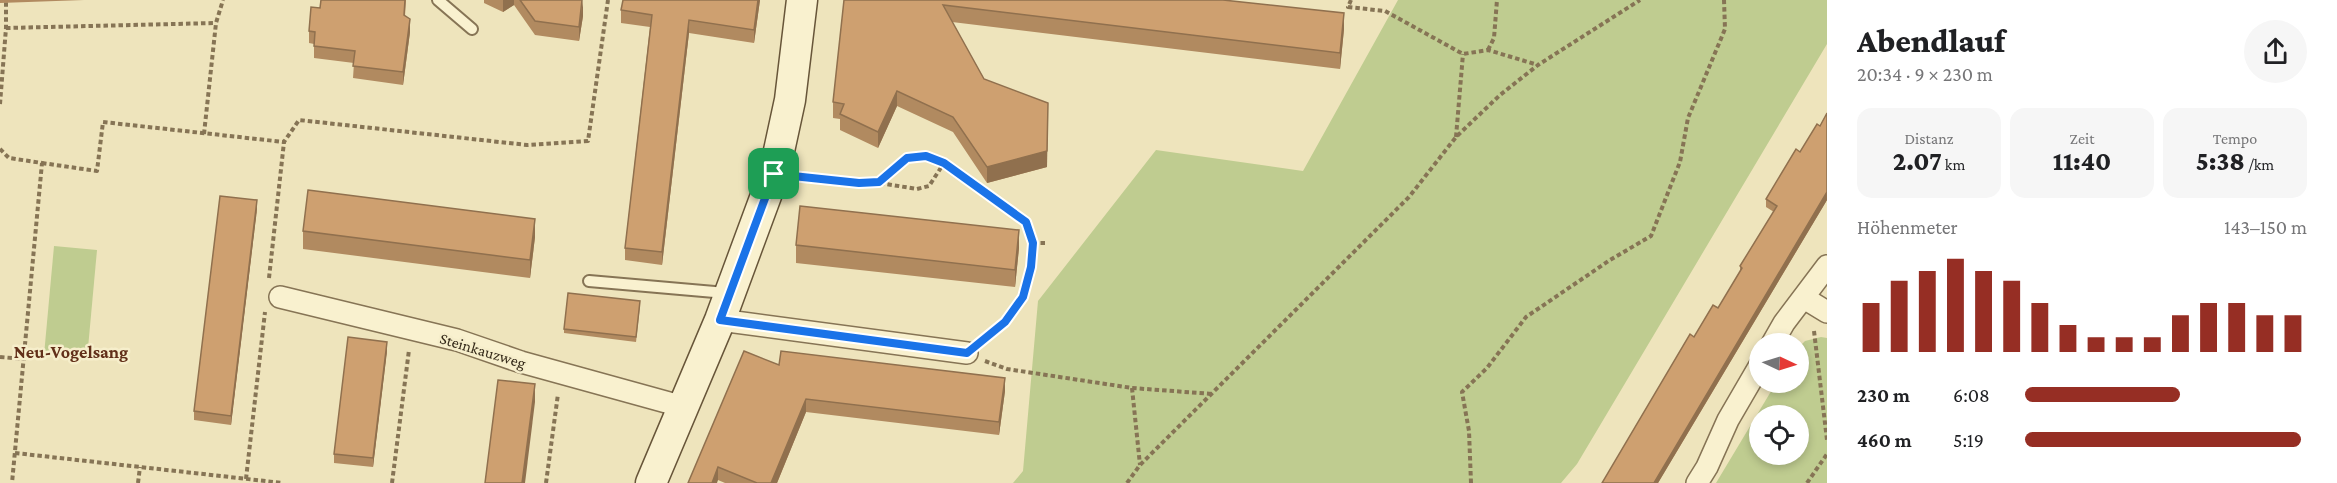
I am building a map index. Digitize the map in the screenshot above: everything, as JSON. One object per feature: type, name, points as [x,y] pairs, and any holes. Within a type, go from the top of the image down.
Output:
[{"type":"street","points":[[651,483],[725,307],[774,174],[790,100],[802,0]]},
{"type":"street","points":[[1778,333],[1784,323],[1814,304],[1827,267]]},
{"type":"street","name":"Steinkauzweg","points":[[272,296],[457,340],[521,362],[684,407]]},
{"type":"street","points":[[725,307],[967,353]]},
{"type":"street","points":[[1697,483],[1728,420],[1749,384]]},
{"type":"lane","points":[[438,0],[472,29]]},
{"type":"lane","points":[[589,281],[725,307]]},
{"type":"path","points":[[0,104],[6,0]]},
{"type":"path","points":[[204,134],[216,23],[223,0]]},
{"type":"path","points":[[246,479],[272,296],[284,142],[299,120],[527,145],[588,141],[608,0]]},
{"type":"path","points":[[1351,0],[1348,7],[1384,11],[1463,54],[1488,50],[1538,65]]},
{"type":"path","points":[[1488,50],[1494,38],[1497,0]]},
{"type":"path","points":[[1127,483],[1140,465],[1409,197],[1456,137],[1500,95],[1538,65],[1640,0]]},
{"type":"path","points":[[1471,483],[1469,432],[1462,392],[1487,368],[1526,317],[1610,260],[1651,236],[1680,162],[1688,118],[1725,29],[1724,0]]},
{"type":"path","points":[[6,28],[216,23]]},
{"type":"path","points":[[1456,137],[1463,54]]},
{"type":"path","points":[[0,149],[9,158],[96,171],[103,122],[284,142]]},
{"type":"path","points":[[879,182],[907,158],[926,156],[944,163],[1026,222],[1033,243],[1031,267],[1023,297],[1005,322],[967,353],[1007,369],[1132,388],[1213,394]]},
{"type":"path","points":[[12,483],[42,163]]},
{"type":"path","points":[[774,174],[859,183],[879,182],[917,189],[929,186],[944,163]]},
{"type":"path","points":[[1033,243],[1046,243]]},
{"type":"path","points":[[1814,304],[1827,441]]},
{"type":"path","points":[[392,483],[412,329]]},
{"type":"path","points":[[0,357],[24,358]]},
{"type":"path","points":[[546,483],[561,373]]},
{"type":"path","points":[[1132,388],[1140,465]]},
{"type":"path","points":[[15,453],[283,483]]},
{"type":"path","points":[[1807,483],[1827,454]]},
{"type":"path","points":[[138,483],[140,467]]},
{"type":"green space","points":[[1398,0],[1827,0],[1827,44],[1577,464],[1561,483],[1013,483],[1023,471],[1038,301],[1156,150],[1303,171]]},
{"type":"green space","points":[[54,246],[97,250],[87,359],[44,355]]},
{"type":"green space","points":[[1827,338],[1827,483],[1716,483],[1749,428],[1749,465],[1809,465],[1809,405],[1763,405],[1770,393],[1809,393],[1809,340]]},
{"type":"building","points":[[321,0],[405,0],[404,15],[410,19],[403,72],[353,66],[355,51],[314,46],[315,32],[309,31],[311,7],[320,8]]},
{"type":"building","points":[[520,0],[582,0],[579,27],[535,21]]},
{"type":"building","points":[[623,0],[758,0],[754,30],[689,20],[662,252],[625,248],[652,15],[621,10]]},
{"type":"building","points":[[844,0],[1223,0],[1344,13],[1340,53],[943,5],[984,79],[1048,103],[1047,151],[987,167],[953,117],[897,91],[878,132],[840,114],[844,104],[833,102]]},
{"type":"building","points":[[1827,113],[1827,192],[1654,483],[1602,483],[1690,334],[1694,337],[1713,305],[1718,308],[1742,268],[1740,266],[1777,206],[1766,199],[1796,149],[1800,152],[1817,124],[1820,126]]},
{"type":"building","points":[[308,190],[535,219],[530,260],[303,231]]},
{"type":"building","points":[[220,196],[257,200],[231,416],[194,411]]},
{"type":"building","points":[[800,206],[1019,230],[1015,270],[796,245]]},
{"type":"building","points":[[568,293],[640,301],[636,337],[564,329]]},
{"type":"building","points":[[348,337],[387,342],[373,458],[334,454]]},
{"type":"building","points":[[744,351],[779,365],[781,351],[1005,378],[999,422],[806,399],[771,483],[757,483],[718,467],[712,483],[688,483]]},
{"type":"building","points":[[498,380],[535,384],[522,483],[485,483]]},
{"type":"district","name":"Neu-Vogelsang","points":[[71,352]]},
{"type":"route","points":[[926,156],[944,163],[1026,222],[1033,243],[1031,267],[1023,297],[1005,322],[967,353],[720,320],[774,174],[859,183],[879,182],[907,158],[926,156]]}]
